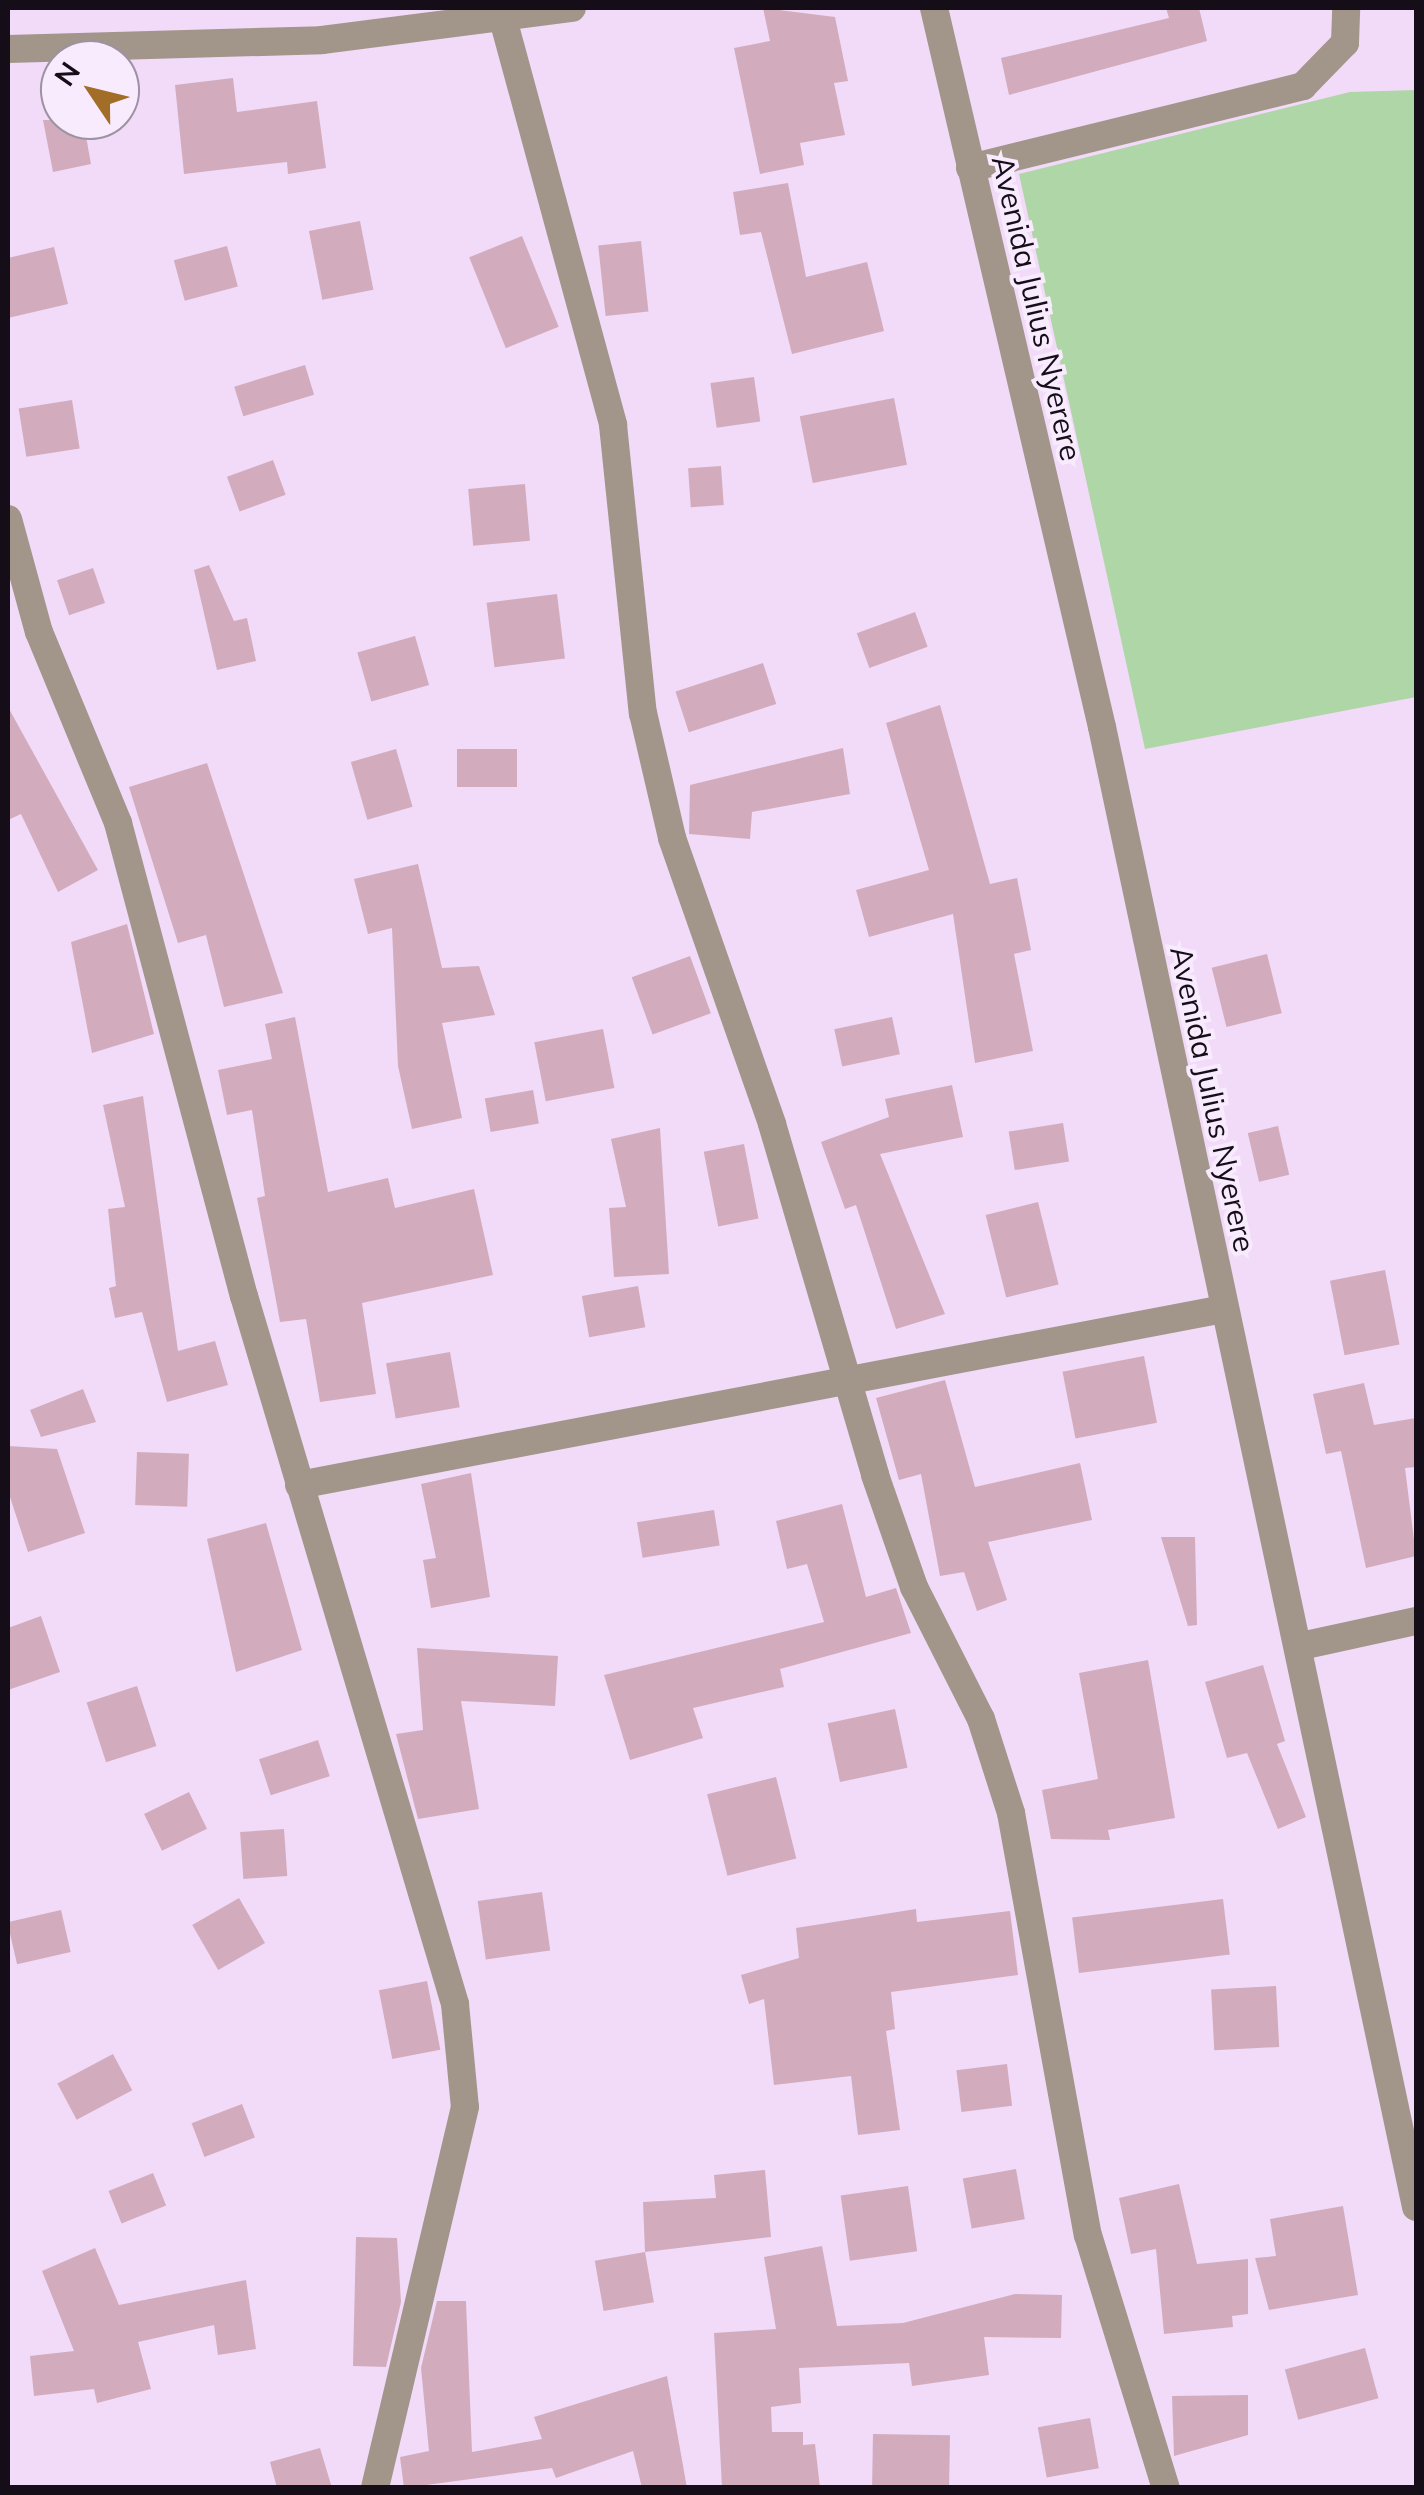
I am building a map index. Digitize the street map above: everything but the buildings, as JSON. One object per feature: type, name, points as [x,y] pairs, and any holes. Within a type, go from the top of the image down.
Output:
[{"type":"street","points":[[8,49],[322,40],[502,12],[572,8]]},
{"type":"street","name":"Avenida Julius Nyerere","points":[[934,8],[1102,727],[1223,1310],[1301,1646],[1416,2207]]},
{"type":"street","points":[[970,168],[1303,86],[1345,44],[1346,8]]},
{"type":"street","points":[[502,12],[613,426],[643,713],[672,838],[914,1587],[981,1719],[1011,1813],[1088,2235],[1166,2488]]},
{"type":"street","points":[[8,519],[39,632],[118,823],[299,1485],[420,1880],[465,2066],[465,2108],[376,2488]]},
{"type":"street","points":[[299,1485],[850,1386],[1223,1310]]},
{"type":"street","points":[[1301,1646],[1416,1621]]},
{"type":"green space","points":[[1416,90],[1416,697],[1145,749],[1019,174],[1350,92]]}]
